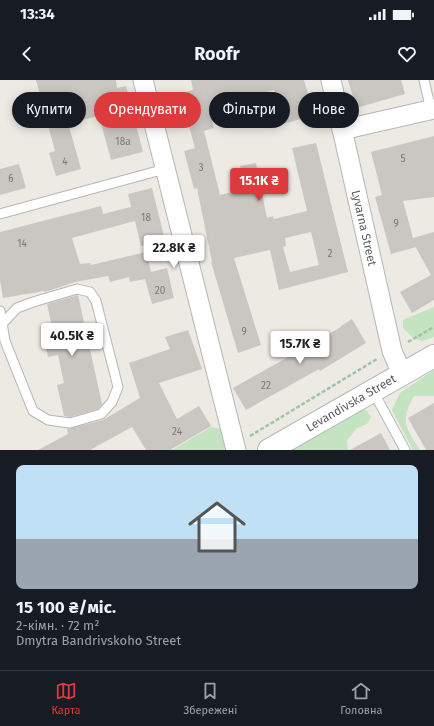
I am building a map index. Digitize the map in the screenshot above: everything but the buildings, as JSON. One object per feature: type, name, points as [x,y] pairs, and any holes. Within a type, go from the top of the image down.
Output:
[{"type":"main road","name":"Levandivska Street","points":[[269,450],[434,356]]},
{"type":"street","points":[[143,80],[236,450]]},
{"type":"street","name":"Lyvarna Street","points":[[330,80],[392,351],[402,374]]},
{"type":"street","points":[[342,130],[432,109]]},
{"type":"lane","points":[[424,80],[432,109]]},
{"type":"lane","points":[[0,214],[165,169]]},
{"type":"lane","points":[[0,311],[5,341],[33,411],[48,420],[70,423],[101,414],[112,402],[118,387],[96,301],[90,292],[77,289],[33,302],[17,308],[3,323]]},
{"type":"lane","points":[[373,391],[405,450]]},
{"type":"path","points":[[403,344],[434,328]]},
{"type":"path","points":[[249,437],[382,356]]},
{"type":"green space","points":[[434,307],[434,337],[422,341],[413,338],[403,328],[403,320]]},
{"type":"green space","points":[[434,370],[434,396],[414,396],[407,412],[406,424],[420,450],[413,450],[392,410],[400,393]]},
{"type":"green space","points":[[366,410],[371,417],[367,424],[357,428],[347,440],[348,450],[283,450],[345,412]]},
{"type":"green space","points":[[211,427],[225,430],[229,450],[172,450]]}]
